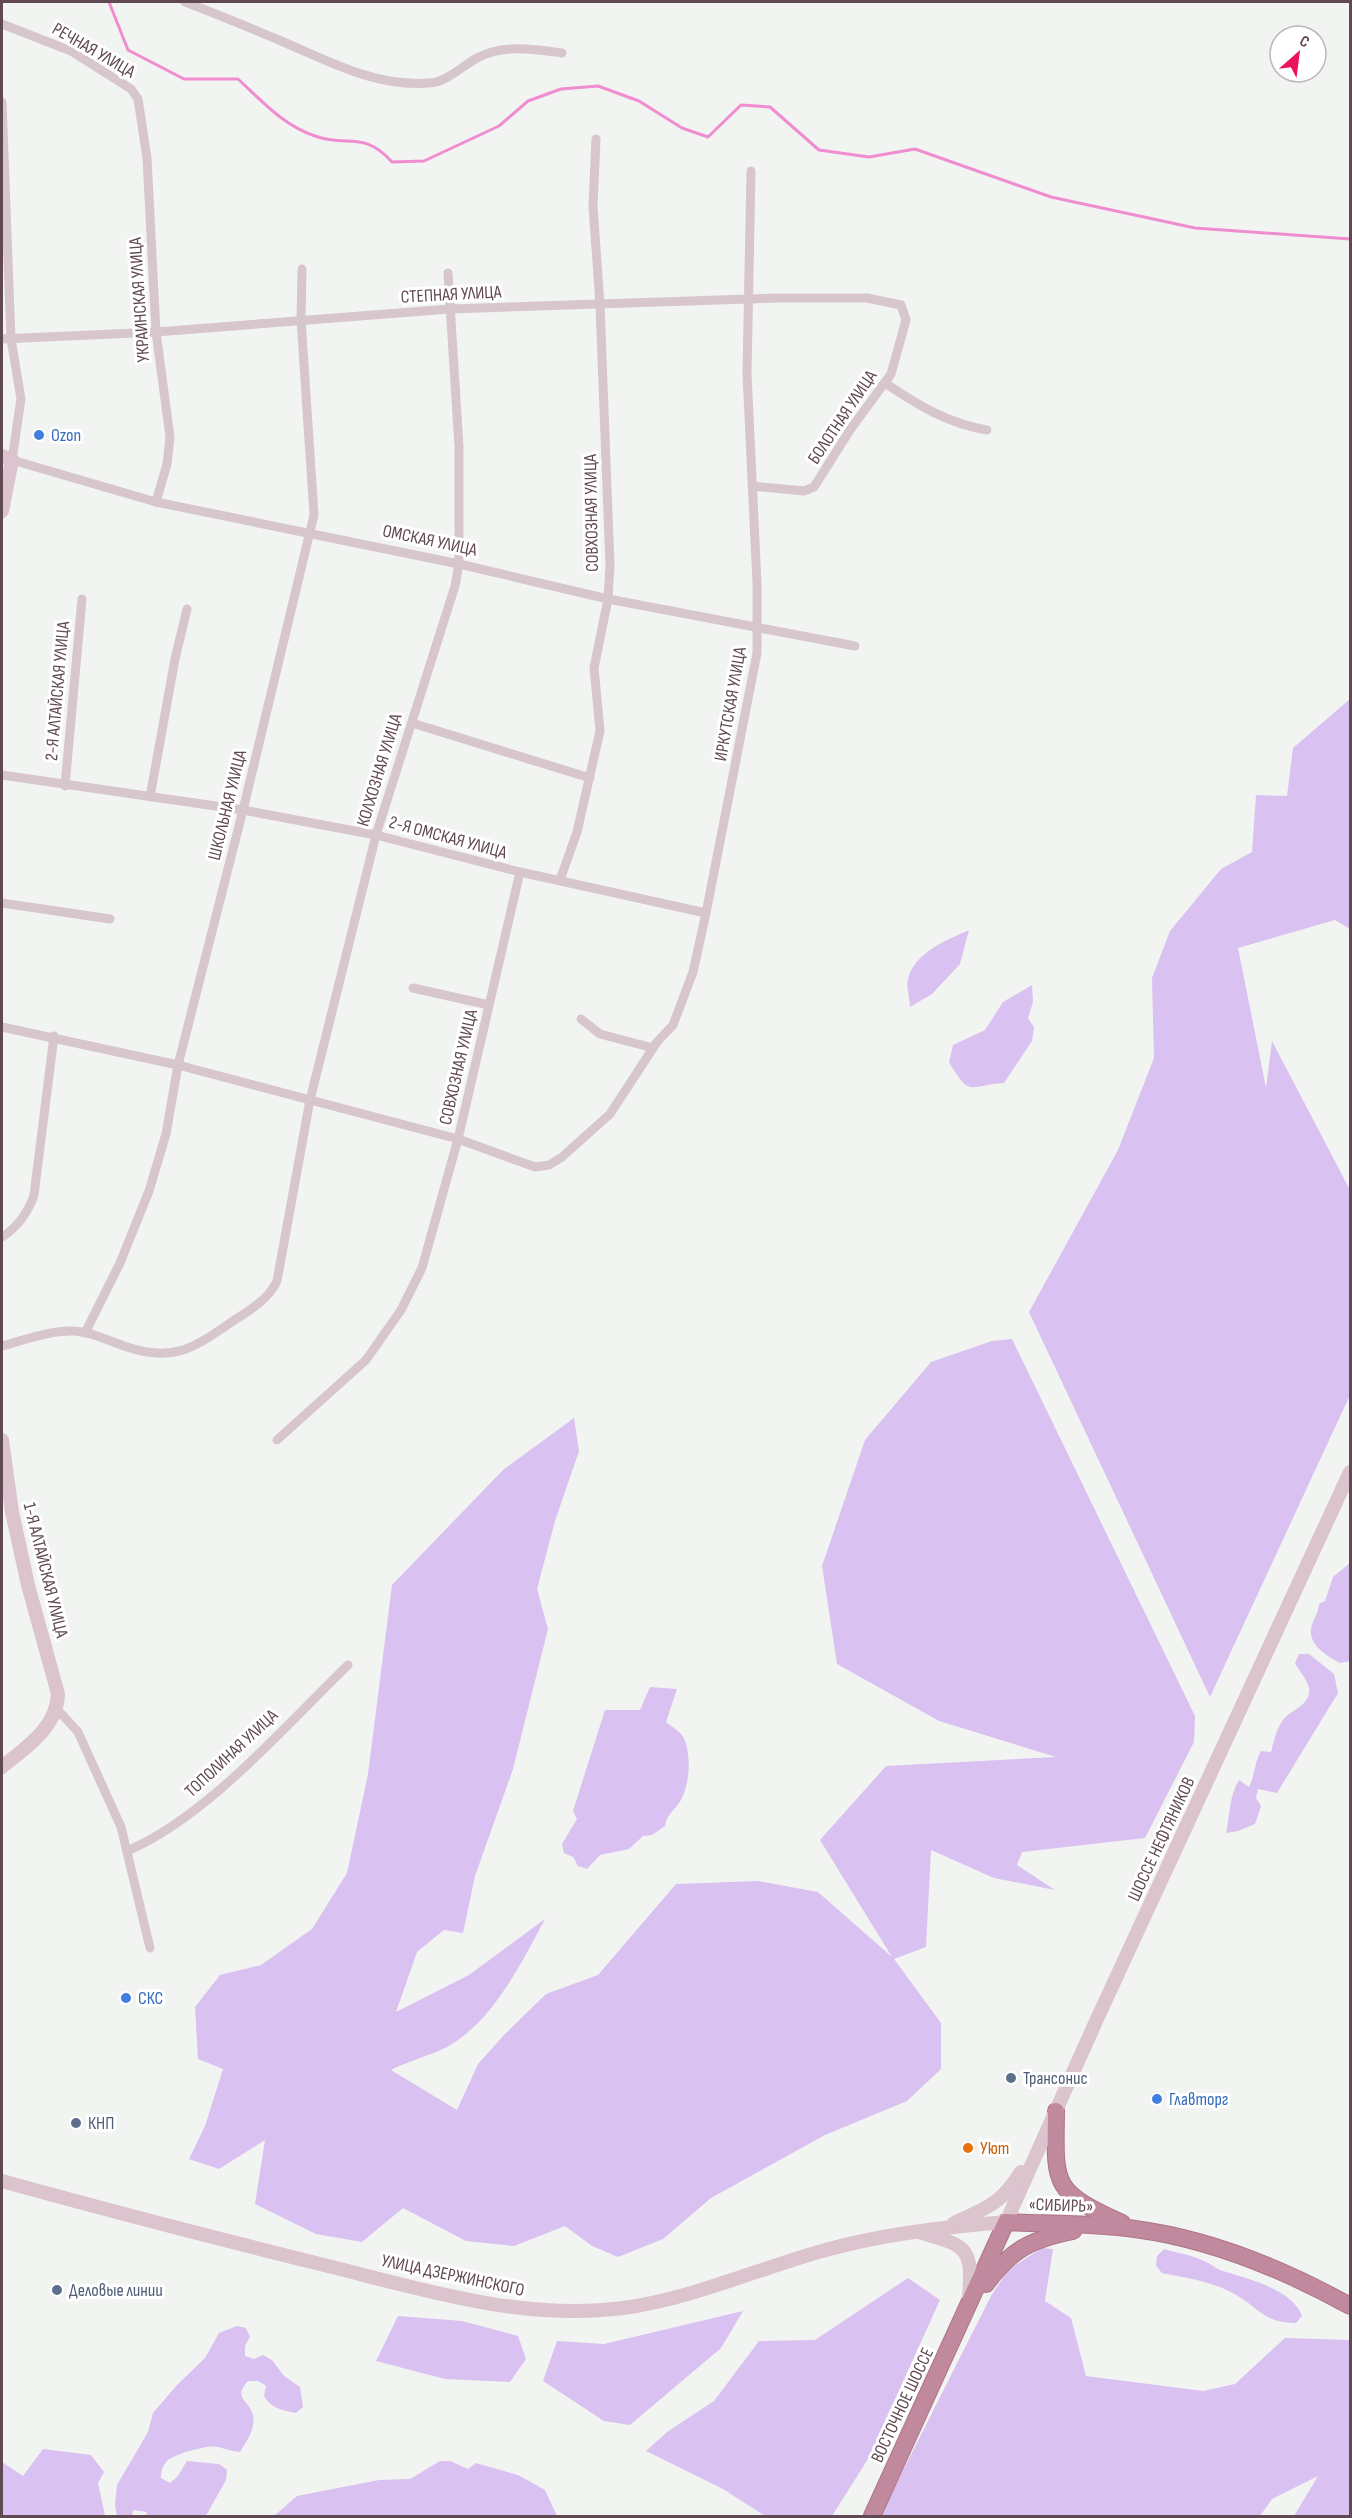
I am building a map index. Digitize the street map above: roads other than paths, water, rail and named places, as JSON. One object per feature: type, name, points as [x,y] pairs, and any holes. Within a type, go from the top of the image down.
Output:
[{"type":"highway","points":[[1056,2111],[1054,2163],[1057,2176],[1065,2188],[1089,2208],[1137,2229],[1187,2240],[1248,2259],[1315,2286],[1350,2306]]},
{"type":"highway","name":"«СИБИРЬ»","points":[[968,2309],[1006,2222],[1137,2229]]},
{"type":"highway","points":[[968,2309],[994,2272],[1016,2250],[1042,2239],[1102,2226]]},
{"type":"highway","name":"ВОСТОЧНОЕ ШОССЕ","points":[[872,2517],[968,2309]]},
{"type":"main road","points":[[2,511],[7,458]]},
{"type":"main road","name":"1-Я АЛТАЙСКАЯ УЛИЦА","points":[[2,1440],[12,1512],[28,1585],[56,1683],[56,1708]]},
{"type":"main road","name":"ШОССЕ НЕФТЯНИКОВ","points":[[1006,2222],[1350,1472]]},
{"type":"main road","points":[[2,1767],[41,1733],[56,1708]]},
{"type":"main road","points":[[943,2228],[989,2206],[1008,2192],[1046,2133]]},
{"type":"main road","name":"УЛИЦА ДЗЕРЖИНСКОГО","points":[[2,2181],[144,2220],[468,2300],[539,2312],[624,2308],[687,2293],[825,2250],[914,2231],[1006,2222]]},
{"type":"main road","points":[[914,2231],[953,2242],[965,2251],[971,2270],[968,2309]]},
{"type":"street","points":[[185,2],[340,68],[361,75],[409,82],[440,81],[475,59],[500,50],[562,53]]},
{"type":"street","name":"РЕЧНАЯ УЛИЦА","points":[[2,24],[71,51],[136,94]]},
{"type":"street","name":"УКРАИНСКАЯ УЛИЦА","points":[[136,94],[147,158],[156,332],[170,437],[167,464],[156,502]]},
{"type":"street","points":[[2,102],[6,339],[21,399],[7,458]]},
{"type":"street","name":"СОВХОЗНАЯ УЛИЦА","points":[[560,880],[577,832],[600,731],[594,668],[608,599],[610,556],[600,305],[593,206],[596,139]]},
{"type":"street","name":"ИРКУТСКАЯ УЛИЦА","points":[[458,1139],[535,1167],[549,1165],[562,1158],[610,1114],[652,1048],[676,1018],[693,972],[755,665],[757,626],[747,374],[751,171]]},
{"type":"street","name":"ШКОЛЬНАЯ УЛИЦА","points":[[85,1333],[120,1263],[149,1191],[166,1134],[178,1065],[243,810],[309,534],[314,494],[301,320],[302,269]]},
{"type":"street","name":"КОЛХОЗНАЯ УЛИЦА","points":[[85,1333],[130,1348],[162,1352],[185,1351],[250,1310],[270,1293],[279,1274],[310,1100],[376,835],[455,586],[459,564],[459,447],[448,273]]},
{"type":"street","name":"СТЕПНАЯ УЛИЦА","points":[[6,339],[156,332],[450,309],[867,298],[901,305]]},
{"type":"street","name":"БОЛОТНАЯ УЛИЦА","points":[[752,486],[804,491],[814,487],[850,430],[885,383],[897,358],[906,320],[901,305]]},
{"type":"street","points":[[885,383],[936,416],[962,426],[987,430]]},
{"type":"street","name":"ОМСКАЯ УЛИЦА","points":[[7,458],[156,502],[459,564],[608,599],[855,646]]},
{"type":"street","name":"2-Я АЛТАЙСКАЯ УЛИЦА","points":[[65,786],[82,599]]},
{"type":"street","points":[[150,797],[175,659],[188,609]]},
{"type":"street","points":[[412,723],[590,778]]},
{"type":"street","name":"2-Я ОМСКАЯ УЛИЦА","points":[[2,775],[65,786],[243,810],[376,835],[520,872],[706,913]]},
{"type":"street","name":"СОВХОЗНАЯ УЛИЦА","points":[[277,1440],[366,1360],[401,1310],[422,1268],[458,1139],[520,872]]},
{"type":"street","points":[[2,903],[110,919]]},
{"type":"street","points":[[414,988],[489,1005]]},
{"type":"street","points":[[581,1019],[600,1034],[652,1048]]},
{"type":"street","points":[[2,1027],[54,1036],[178,1065],[458,1139]]},
{"type":"street","points":[[2,1237],[15,1227],[29,1208],[34,1195],[54,1036]]},
{"type":"street","points":[[2,1346],[51,1333],[85,1333]]},
{"type":"street","name":"ТОПОЛИНАЯ УЛИЦА","points":[[127,1851],[145,1844],[210,1799],[348,1665]]},
{"type":"street","points":[[56,1708],[78,1732],[121,1827],[150,1948]]},
{"type":"waterway","points":[[109,2],[128,50],[184,79],[238,79],[293,126],[327,139],[364,143],[382,152],[392,162],[424,161],[499,126],[528,101],[561,89],[598,86],[639,101],[682,128],[708,137],[741,105],[770,107],[819,150],[869,157],[915,149],[1051,197],[1195,228],[1350,239]]},
{"type":"place","name":"Ozon","points":[[39,435]]},
{"type":"place","name":"СКС","points":[[126,1998]]},
{"type":"place","name":"Трансонис","points":[[1011,2078]]},
{"type":"place","name":"Главторг","points":[[1157,2099]]},
{"type":"place","name":"КНП","points":[[76,2123]]},
{"type":"place","name":"Уют","points":[[968,2148]]},
{"type":"place","name":"Деловые линии","points":[[57,2290]]}]
